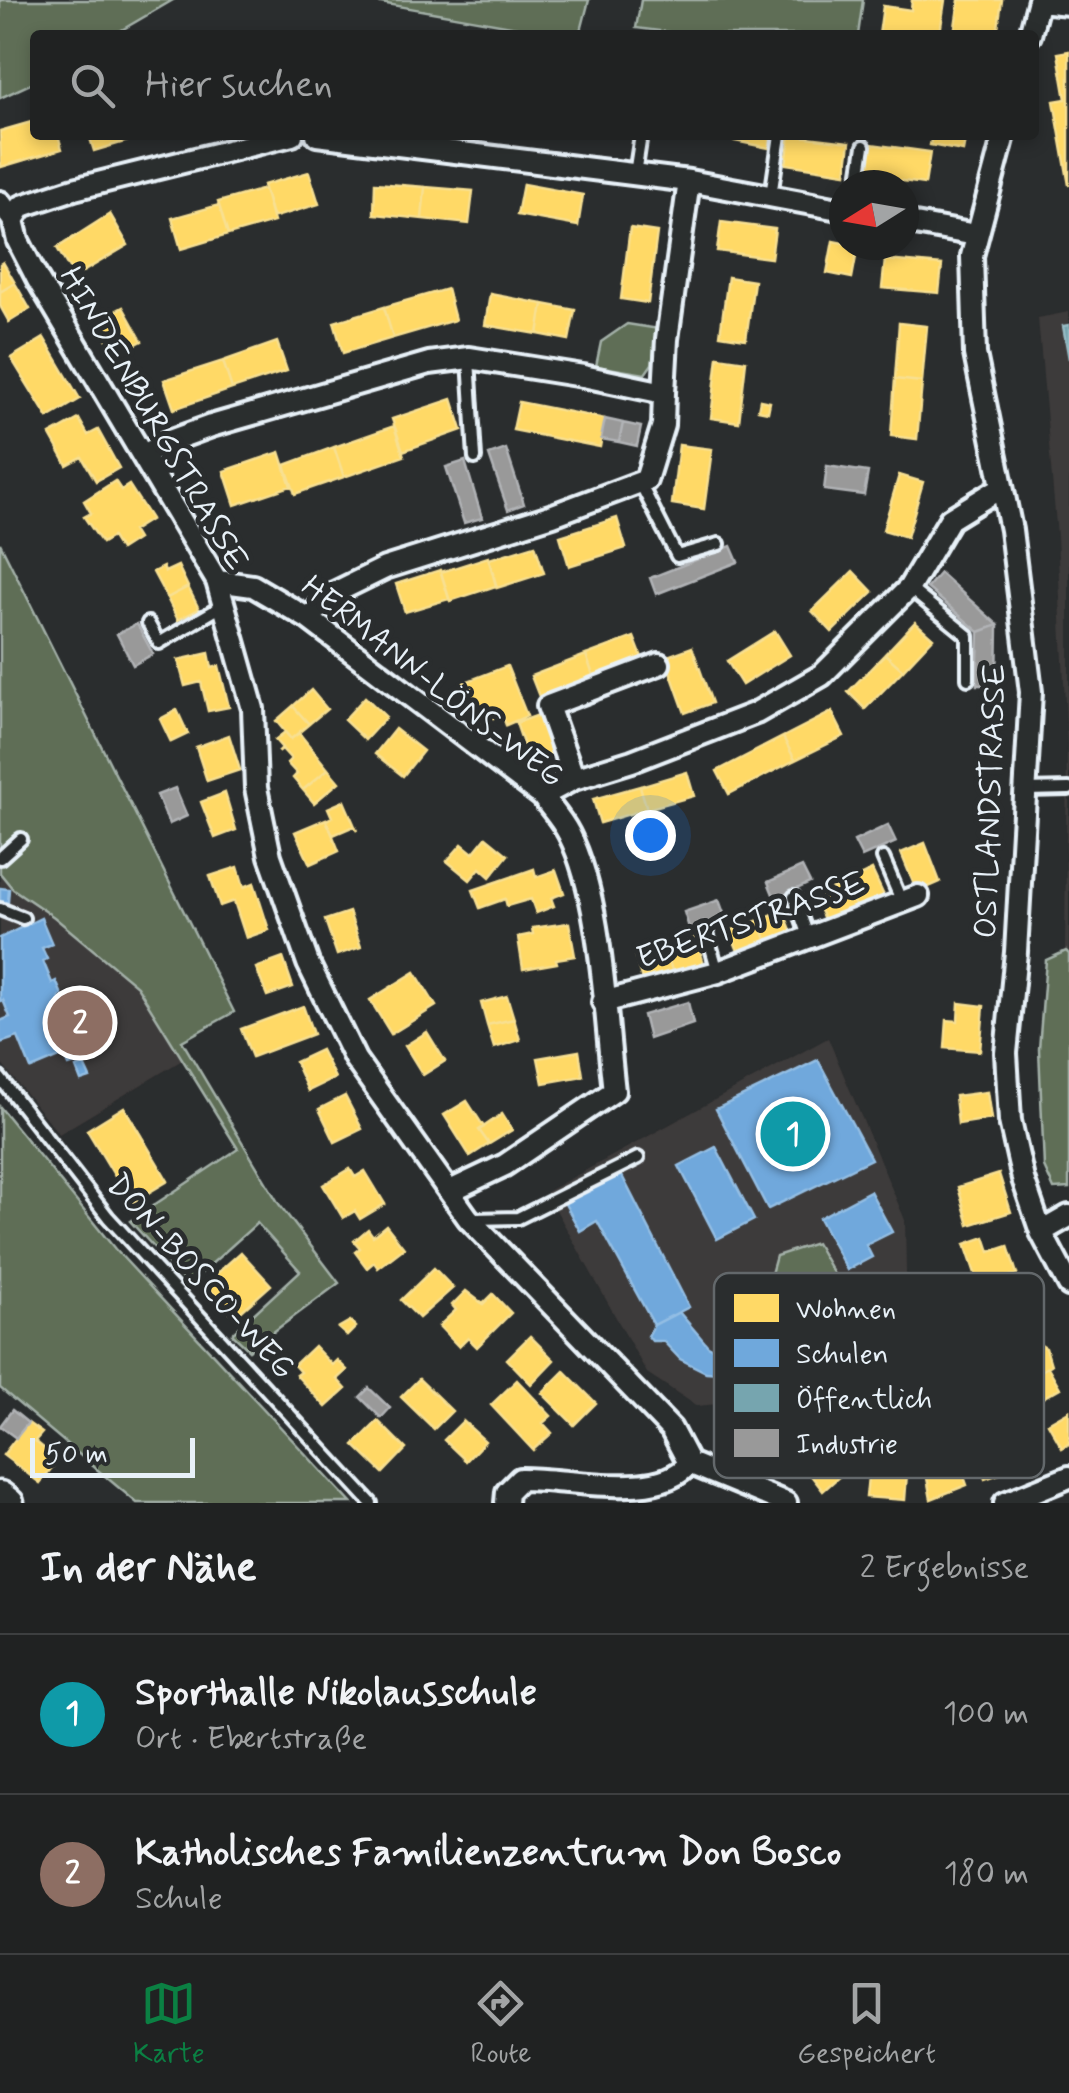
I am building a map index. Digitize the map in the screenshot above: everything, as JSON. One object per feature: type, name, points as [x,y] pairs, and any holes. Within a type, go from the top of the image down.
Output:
[{"type":"main road","points":[[0,1496],[9,1503]]},
{"type":"street","points":[[1031,30],[1039,0],[1069,4]]},
{"type":"street","points":[[13,220],[22,206],[74,189],[272,140]]},
{"type":"street","points":[[358,140],[689,181],[829,207]]},
{"type":"street","name":"OSTLANDSTRASSE","points":[[1003,140],[972,256],[976,354],[1002,487],[1030,692],[1006,1053],[1010,1121],[1023,1180],[1041,1232],[1069,1285]]},
{"type":"street","points":[[309,619],[330,595],[384,568],[565,511],[646,480],[662,425],[689,181]]},
{"type":"street","name":"HINDENBURGSTRASSE","points":[[0,202],[13,220],[18,241],[38,280],[217,581],[254,709],[256,788],[270,856],[308,963],[356,1060],[468,1218],[671,1429],[689,1464]]},
{"type":"street","points":[[919,225],[976,235]]},
{"type":"street","points":[[144,456],[167,442],[210,426],[429,363],[468,358],[664,393]]},
{"type":"street","points":[[542,796],[574,779],[756,713],[822,675],[909,588],[950,519],[1002,487]]},
{"type":"street","name":"HERMANN-LÖNS-WEG","points":[[217,581],[253,586],[309,619],[542,796],[568,832],[584,872],[594,921],[614,1090],[506,1165],[450,1192]]},
{"type":"street","points":[[574,779],[548,706],[659,664]]},
{"type":"street","name":"EBERTSTRASSE","points":[[603,1002],[718,972],[909,898]]},
{"type":"street","points":[[1041,1232],[1069,1216]]},
{"type":"street","points":[[506,1503],[507,1492],[520,1479],[653,1486],[676,1477],[689,1464],[714,1474]]},
{"type":"street","points":[[1006,1503],[1069,1477]]},
{"type":"street","points":[[724,1478],[786,1503]]},
{"type":"lane","points":[[634,174],[641,140]]},
{"type":"lane","points":[[771,197],[779,140]]},
{"type":"lane","points":[[860,170],[864,146]]},
{"type":"lane","points":[[468,358],[474,458]]},
{"type":"lane","points":[[640,482],[677,556],[719,544]]},
{"type":"lane","points":[[909,588],[968,636],[968,679]]},
{"type":"lane","points":[[148,624],[159,642],[224,605]]},
{"type":"lane","points":[[1026,790],[1069,789]]},
{"type":"lane","points":[[0,858],[21,839]]},
{"type":"lane","points":[[883,858],[909,898]]},
{"type":"lane","points":[[794,897],[808,936]]},
{"type":"lane","points":[[0,909],[23,918]]},
{"type":"lane","points":[[706,930],[718,972]]},
{"type":"lane","name":"DON-BOSCO-WEG","points":[[0,1078],[108,1217],[371,1503]]},
{"type":"lane","points":[[468,1218],[518,1218],[638,1158]]},
{"type":"shaded area","points":[[1069,312],[1069,953],[1065,950],[1067,744],[1057,536],[1038,318]]},
{"type":"shaded area","points":[[0,874],[13,889],[54,917],[137,986],[184,1059],[59,1134],[0,1062]]},
{"type":"shaded area","points":[[828,1038],[905,1220],[906,1273],[714,1273],[714,1404],[697,1406],[647,1373],[546,1192]]},
{"type":"green space","points":[[0,0],[173,0],[122,30],[30,30],[30,84],[0,98]]},
{"type":"green space","points":[[364,0],[589,0],[581,30],[534,30]]},
{"type":"green space","points":[[641,0],[863,0],[859,30],[636,28]]},
{"type":"green space","points":[[627,324],[659,329],[652,364],[645,374],[596,366],[601,342]]},
{"type":"green space","points":[[0,543],[234,1012],[182,1041],[279,1204],[339,1283],[249,1350],[232,1334],[300,1271],[257,1223],[188,1285],[130,1221],[238,1149],[137,986],[54,917],[13,889],[0,873]]},
{"type":"green space","points":[[1066,951],[1069,1188],[1054,1189],[1044,1167],[1039,1049],[1046,960]]},
{"type":"green space","points":[[0,1107],[115,1249],[351,1503],[137,1503],[0,1388]]},
{"type":"green space","points":[[816,1243],[833,1273],[771,1273],[776,1256]]},
{"type":"building: Wohnen","points":[[912,0],[945,0],[940,30],[880,30],[883,6],[911,10]]},
{"type":"building: Wohnen","points":[[959,0],[1002,0],[998,30],[955,30]]},
{"type":"building: Wohnen","points":[[1069,51],[1069,185],[1054,101],[1066,99],[1058,53]]},
{"type":"building: Wohnen","points":[[30,122],[30,140],[59,140],[62,149],[1,167],[0,131]]},
{"type":"building: Wohnen","points":[[91,140],[131,140],[94,151]]},
{"type":"building: Wohnen","points":[[730,140],[770,140],[769,148]]},
{"type":"building: Wohnen","points":[[789,140],[850,142],[846,170],[786,164]]},
{"type":"building: Wohnen","points":[[931,140],[965,140],[963,151],[930,145]]},
{"type":"building: Wohnen","points":[[871,144],[930,152],[925,184],[919,183],[919,170],[867,170]]},
{"type":"building: Wohnen","points":[[309,172],[319,204],[272,218],[263,185]]},
{"type":"building: Wohnen","points":[[375,183],[425,187],[422,219],[374,214]]},
{"type":"building: Wohnen","points":[[523,184],[583,195],[578,226],[517,215]]},
{"type":"building: Wohnen","points":[[425,187],[473,191],[469,224],[422,219]]},
{"type":"building: Wohnen","points":[[264,189],[274,222],[228,235],[218,202]]},
{"type":"building: Wohnen","points":[[219,205],[228,235],[181,249],[172,218]]},
{"type":"building: Wohnen","points":[[110,214],[128,245],[74,277],[57,248]]},
{"type":"building: Wohnen","points":[[721,222],[775,229],[771,258],[717,251]]},
{"type":"building: Wohnen","points":[[630,228],[657,232],[648,303],[621,299]]},
{"type":"building: Wohnen","points":[[829,260],[855,260],[852,278],[827,273]]},
{"type":"building: Wohnen","points":[[885,260],[942,265],[939,293],[882,288]]},
{"type":"building: Wohnen","points":[[3,262],[15,283],[0,292],[0,264]]},
{"type":"building: Wohnen","points":[[728,277],[754,281],[746,339],[720,335]]},
{"type":"building: Wohnen","points":[[15,283],[30,309],[9,322],[0,306],[0,292]]},
{"type":"building: Wohnen","points":[[447,289],[455,320],[393,338],[384,307]]},
{"type":"building: Wohnen","points":[[490,294],[543,304],[538,334],[485,325]]},
{"type":"building: Wohnen","points":[[543,304],[575,310],[569,340],[538,334]]},
{"type":"building: Wohnen","points":[[123,307],[142,341],[115,355],[97,321]]},
{"type":"building: Wohnen","points":[[384,307],[393,338],[343,353],[334,322]]},
{"type":"building: Wohnen","points":[[899,323],[927,326],[922,382],[895,379]]},
{"type":"building: Wohnen","points":[[44,338],[80,399],[48,418],[11,358]]},
{"type":"building: Wohnen","points":[[277,342],[287,371],[232,389],[223,361]]},
{"type":"building: Wohnen","points":[[718,357],[746,361],[739,422],[711,418]]},
{"type":"building: Wohnen","points":[[223,361],[232,389],[174,409],[164,380]]},
{"type":"building: Wohnen","points":[[895,379],[922,382],[917,439],[891,436]]},
{"type":"building: Wohnen","points":[[452,399],[462,430],[403,451],[392,419]]},
{"type":"building: Wohnen","points":[[760,400],[770,402],[768,412],[758,410]]},
{"type":"building: Wohnen","points":[[519,402],[605,419],[600,447],[513,430]]},
{"type":"building: Wohnen","points":[[79,419],[88,435],[98,430],[119,468],[96,481],[82,457],[67,465],[50,435]]},
{"type":"building: Wohnen","points":[[394,426],[404,456],[344,477],[334,447]]},
{"type":"building: Wohnen","points":[[679,445],[712,449],[704,509],[672,504]]},
{"type":"building: Wohnen","points":[[334,447],[344,477],[295,494],[285,465]]},
{"type":"building: Wohnen","points":[[280,452],[291,486],[235,505],[224,471]]},
{"type":"building: Wohnen","points":[[899,475],[923,482],[907,537],[883,530]]},
{"type":"building: Wohnen","points":[[115,481],[121,490],[129,485],[151,519],[132,531],[137,539],[120,550],[112,537],[102,543],[84,517],[91,513],[84,501]]},
{"type":"building: Wohnen","points":[[617,518],[626,548],[569,566],[560,536]]},
{"type":"building: Wohnen","points":[[535,545],[544,573],[497,588],[489,559]]},
{"type":"building: Wohnen","points":[[488,557],[496,586],[450,601],[441,572]]},
{"type":"building: Wohnen","points":[[178,566],[188,587],[167,598],[153,572]]},
{"type":"building: Wohnen","points":[[440,570],[449,599],[405,612],[396,584]]},
{"type":"building: Wohnen","points":[[853,571],[873,592],[832,632],[812,611]]},
{"type":"building: Wohnen","points":[[188,587],[199,609],[178,620],[167,598]]},
{"type":"building: Wohnen","points":[[915,622],[933,638],[903,670],[885,654]]},
{"type":"building: Wohnen","points":[[775,631],[790,655],[742,685],[727,661]]},
{"type":"building: Wohnen","points":[[634,637],[643,660],[594,678],[586,655]]},
{"type":"building: Wohnen","points":[[692,647],[712,703],[685,713],[665,657]]},
{"type":"building: Wohnen","points":[[209,653],[212,668],[219,666],[229,707],[208,711],[201,682],[185,686],[178,660]]},
{"type":"building: Wohnen","points":[[885,654],[903,670],[865,709],[848,692]]},
{"type":"building: Wohnen","points":[[586,655],[594,678],[540,699],[531,676]]},
{"type":"building: Wohnen","points":[[507,666],[527,716],[506,725],[502,714],[479,724],[463,683]]},
{"type":"building: Wohnen","points":[[311,690],[327,709],[309,724],[293,706]]},
{"type":"building: Wohnen","points":[[365,697],[386,717],[365,740],[344,720]]},
{"type":"building: Wohnen","points":[[293,706],[309,724],[291,739],[276,721]]},
{"type":"building: Wohnen","points":[[177,710],[188,734],[171,742],[160,719]]},
{"type":"building: Wohnen","points":[[832,712],[844,736],[795,760],[783,737]]},
{"type":"building: Wohnen","points":[[544,713],[558,751],[529,761],[516,723]]},
{"type":"building: Wohnen","points":[[395,729],[423,751],[403,776],[375,754]]},
{"type":"building: Wohnen","points":[[285,732],[291,739],[299,733],[328,769],[303,790],[287,763],[291,759],[282,749],[278,752],[282,748],[275,740]]},
{"type":"building: Wohnen","points":[[229,735],[240,770],[207,781],[196,747]]},
{"type":"building: Wohnen","points":[[783,737],[795,760],[729,794],[717,771]]},
{"type":"building: Wohnen","points":[[328,769],[339,782],[314,803],[303,790]]},
{"type":"building: Wohnen","points":[[687,772],[694,796],[647,809],[640,786]]},
{"type":"building: Wohnen","points":[[640,786],[647,809],[600,823],[593,799]]},
{"type":"building: Wohnen","points":[[225,793],[236,830],[215,838],[201,802]]},
{"type":"building: Wohnen","points":[[344,801],[357,831],[354,826],[333,835],[326,820],[332,817],[328,808]]},
{"type":"building: Wohnen","points":[[326,819],[339,851],[310,864],[295,832]]},
{"type":"building: Wohnen","points":[[486,837],[508,855],[490,877],[480,868],[470,880],[447,861],[462,844],[473,853]]},
{"type":"building: Wohnen","points":[[925,843],[940,882],[917,892],[901,853]]},
{"type":"building: Wohnen","points":[[238,867],[244,887],[254,883],[269,930],[246,938],[234,901],[220,906],[210,876]]},
{"type":"building: Wohnen","points":[[534,869],[536,877],[556,870],[564,893],[551,898],[554,906],[536,913],[531,899],[507,906],[505,899],[480,908],[473,890]]},
{"type":"building: Wohnen","points":[[872,870],[885,898],[857,910],[845,883]]},
{"type":"building: Wohnen","points":[[845,883],[857,910],[827,925],[814,898]]},
{"type":"building: Wohnen","points":[[783,910],[793,935],[768,945],[759,920]]},
{"type":"building: Wohnen","points":[[349,912],[361,947],[337,955],[325,920]]},
{"type":"building: Wohnen","points":[[759,920],[768,945],[740,956],[730,931]]},
{"type":"building: Wohnen","points":[[569,923],[575,956],[523,969],[518,937],[533,934],[532,928]]},
{"type":"building: Wohnen","points":[[696,938],[704,964],[673,974],[665,947]]},
{"type":"building: Wohnen","points":[[665,947],[673,974],[643,983],[635,956]]},
{"type":"building: Wohnen","points":[[283,958],[293,987],[267,996],[256,968]]},
{"type":"building: Wohnen","points":[[415,972],[436,1006],[391,1034],[370,1000]]},
{"type":"building: Wohnen","points":[[507,996],[514,1019],[487,1025],[481,1003]]},
{"type":"building: Wohnen","points":[[959,1003],[984,1006],[980,1051],[945,1048],[947,1020],[958,1021]]},
{"type":"building: Wohnen","points":[[303,1006],[313,1034],[252,1057],[241,1029]]},
{"type":"building: Wohnen","points":[[514,1019],[520,1040],[494,1048],[487,1025]]},
{"type":"building: Wohnen","points":[[427,1032],[445,1061],[423,1075],[405,1046]]},
{"type":"building: Wohnen","points":[[321,1050],[335,1078],[308,1091],[295,1062]]},
{"type":"building: Wohnen","points":[[579,1051],[583,1076],[543,1083],[538,1058]]},
{"type":"building: Wohnen","points":[[987,1092],[991,1119],[958,1124],[955,1096]]},
{"type":"building: Wohnen","points":[[345,1096],[362,1129],[335,1142],[319,1109]]},
{"type":"building: Wohnen","points":[[467,1101],[484,1127],[479,1130],[489,1144],[470,1156],[444,1115]]},
{"type":"building: Wohnen","points":[[124,1107],[168,1181],[131,1203],[87,1130]]},
{"type":"building: Wohnen","points":[[502,1114],[512,1130],[489,1144],[479,1130]]},
{"type":"building: Wohnen","points":[[350,1169],[355,1177],[365,1171],[385,1204],[360,1219],[355,1211],[343,1218],[323,1185]]},
{"type":"building: Wohnen","points":[[999,1174],[1011,1212],[969,1225],[958,1187]]},
{"type":"building: Wohnen","points":[[386,1225],[404,1248],[378,1268],[374,1262],[367,1268],[355,1252],[360,1248],[354,1241],[368,1229],[373,1236]]},
{"type":"building: Wohnen","points":[[985,1237],[990,1252],[1008,1246],[1017,1273],[975,1273],[965,1244]]},
{"type":"building: Wohnen","points":[[241,1252],[271,1285],[235,1317],[205,1284]]},
{"type":"building: Wohnen","points":[[434,1268],[453,1288],[419,1318],[401,1300]]},
{"type":"building: Wohnen","points":[[466,1291],[483,1304],[493,1294],[511,1313],[477,1347],[468,1338],[459,1347],[439,1326],[456,1310],[452,1305]]},
{"type":"building: Wohnen","points":[[350,1321],[356,1327],[347,1336],[338,1328]]},
{"type":"building: Wohnen","points":[[530,1336],[554,1360],[531,1384],[507,1359]]},
{"type":"building: Wohnen","points":[[314,1346],[332,1365],[337,1360],[347,1370],[337,1379],[346,1389],[326,1407],[296,1375],[300,1372],[294,1365]]},
{"type":"building: Wohnen","points":[[1044,1347],[1046,1348],[1051,1365],[1044,1369]]},
{"type":"building: Wohnen","points":[[1048,1367],[1060,1388],[1044,1397],[1044,1369]]},
{"type":"building: Wohnen","points":[[564,1371],[596,1403],[574,1425],[542,1393]]},
{"type":"building: Wohnen","points":[[419,1379],[452,1411],[434,1429],[401,1397]]},
{"type":"building: Wohnen","points":[[517,1380],[551,1416],[543,1423],[552,1433],[533,1450],[491,1405]]},
{"type":"building: Wohnen","points":[[1069,1411],[1069,1444],[1062,1448],[1048,1423]]},
{"type":"building: Wohnen","points":[[378,1421],[406,1449],[383,1473],[354,1445]]},
{"type":"building: Wohnen","points":[[463,1421],[485,1441],[466,1461],[444,1440]]},
{"type":"building: Wohnen","points":[[28,1423],[42,1433],[35,1441],[58,1460],[40,1483],[3,1455]]},
{"type":"building: Wohnen","points":[[813,1478],[838,1478],[823,1491]]},
{"type":"building: Wohnen","points":[[868,1478],[907,1478],[905,1500],[866,1497]]},
{"type":"building: Wohnen","points":[[927,1478],[965,1478],[967,1485],[931,1499]]},
{"type":"building: Schulen","points":[[0,888],[9,889],[8,902],[0,902]]},
{"type":"building: Schulen","points":[[41,918],[52,944],[42,948],[47,959],[43,961],[62,995],[59,997],[64,1010],[60,1012],[78,1045],[63,1051],[67,1054],[31,1069],[18,1037],[0,1043],[0,1021],[10,1017],[3,1000],[0,1001],[0,938]]},
{"type":"building: Schulen","points":[[77,1053],[81,1062],[69,1066],[65,1057]]},
{"type":"building: Schulen","points":[[818,1060],[871,1159],[768,1209],[716,1109]]},
{"type":"building: Schulen","points":[[84,1065],[90,1078],[81,1081],[76,1068]]},
{"type":"building: Schulen","points":[[716,1147],[754,1220],[717,1239],[679,1166]]},
{"type":"building: Schulen","points":[[620,1172],[689,1307],[654,1325],[597,1221],[580,1231],[564,1202]]},
{"type":"building: Schulen","points":[[870,1191],[892,1232],[866,1245],[872,1257],[847,1270],[819,1218]]},
{"type":"building: Schulen","points":[[679,1312],[714,1349],[714,1373],[680,1359],[663,1341],[652,1341],[648,1336],[654,1325]]},
{"type":"building: Öffentlich","points":[[1069,325],[1069,359],[1063,326]]},
{"type":"building: Industrie","points":[[605,419],[623,423],[619,442],[601,439]]},
{"type":"building: Industrie","points":[[623,423],[641,427],[637,446],[619,442]]},
{"type":"building: Industrie","points":[[506,449],[524,504],[508,510],[489,455]]},
{"type":"building: Industrie","points":[[465,461],[482,518],[464,523],[446,467]]},
{"type":"building: Industrie","points":[[827,466],[868,472],[864,495],[824,490]]},
{"type":"building: Industrie","points":[[731,546],[738,562],[656,594],[650,578]]},
{"type":"building: Industrie","points":[[940,573],[998,625],[979,632],[927,588]]},
{"type":"building: Industrie","points":[[137,624],[153,654],[133,665],[117,634]]},
{"type":"building: Industrie","points":[[998,625],[997,685],[977,685],[979,632]]},
{"type":"building: Industrie","points":[[175,788],[187,816],[169,824],[157,795]]},
{"type":"building: Industrie","points":[[888,825],[896,842],[862,857],[854,841]]},
{"type":"building: Industrie","points":[[802,867],[810,883],[775,899],[768,882]]},
{"type":"building: Industrie","points":[[719,900],[726,919],[690,931],[684,912]]},
{"type":"building: Industrie","points":[[688,1002],[693,1024],[649,1039],[643,1015]]},
{"type":"building: Industrie","points":[[369,1388],[390,1408],[381,1418],[360,1397]]},
{"type":"building: Industrie","points":[[12,1410],[28,1423],[16,1438],[0,1426]]},
{"type":"place","name":"Katholisches Familienzentrum Don Bosco","points":[[80,1023]]},
{"type":"place","name":"Sporthalle Nikolausschule","points":[[793,1134]]}]
